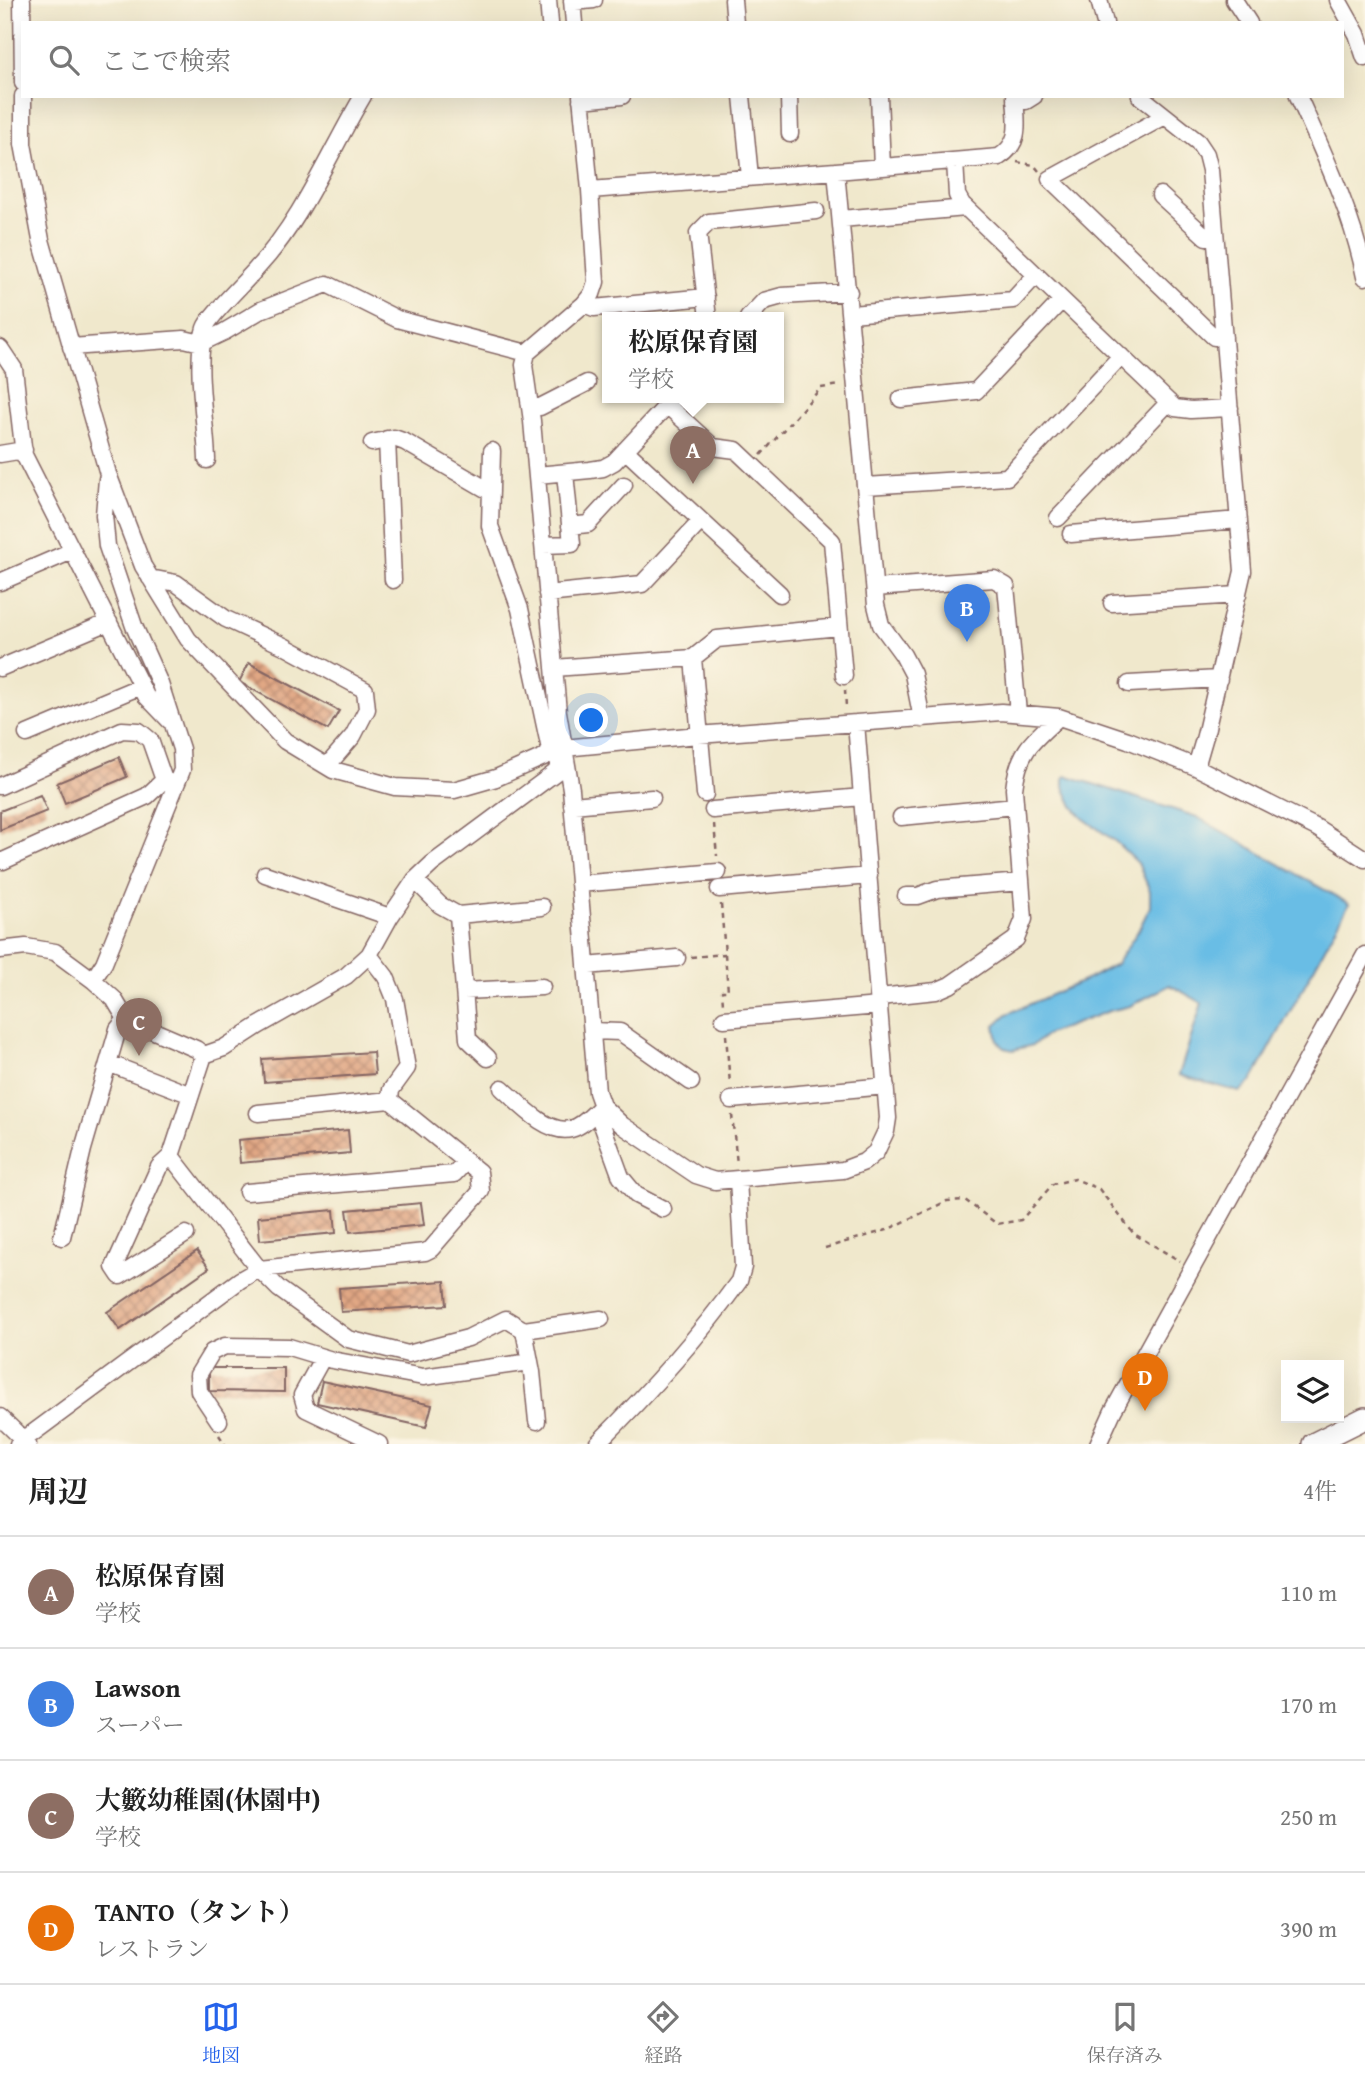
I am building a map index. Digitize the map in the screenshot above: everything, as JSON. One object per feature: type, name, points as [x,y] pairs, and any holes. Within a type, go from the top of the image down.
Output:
[{"type":"main road","points":[[1313,1444],[1365,1418]]},
{"type":"street","points":[[22,0],[22,21]]},
{"type":"street","points":[[548,0],[550,21]]},
{"type":"street","points":[[574,21],[572,1],[594,0]]},
{"type":"street","points":[[733,0],[735,21]]},
{"type":"street","points":[[1099,0],[1104,21]]},
{"type":"street","points":[[1234,0],[1248,21]]},
{"type":"street","points":[[1338,0],[1357,34],[1365,58]]},
{"type":"street","points":[[23,98],[23,144],[41,240],[108,474],[143,566],[188,639],[285,741],[333,770],[395,787],[454,790],[496,778],[558,751],[698,735],[1001,712],[1018,713],[1059,717],[1196,767],[1317,828],[1365,859]]},
{"type":"street","points":[[207,460],[202,406],[201,343],[206,323],[269,256],[304,203],[362,98]]},
{"type":"street","points":[[204,1055],[224,1048],[346,976],[369,955],[415,880],[432,864],[556,772],[558,712],[537,475],[524,365],[527,353],[584,304],[592,295],[596,282],[581,98]]},
{"type":"street","points":[[742,98],[750,177]]},
{"type":"street","points":[[789,98],[790,134]]},
{"type":"street","points":[[879,98],[882,167]]},
{"type":"street","points":[[1142,98],[1198,142],[1206,153],[1210,170],[1239,520],[1243,571],[1196,767]]},
{"type":"street","points":[[1299,98],[1329,164],[1363,253],[1365,277]]},
{"type":"street","points":[[590,190],[999,157],[1008,151],[1015,141],[1015,99]]},
{"type":"street","points":[[1165,116],[1050,179],[1214,337],[1224,337]]},
{"type":"street","points":[[955,161],[957,195],[967,208],[1175,408],[1230,408]]},
{"type":"street","points":[[836,171],[876,605],[881,625],[913,674],[922,719]]},
{"type":"street","points":[[1160,195],[1206,237],[1215,236]]},
{"type":"street","points":[[841,219],[967,208]]},
{"type":"street","points":[[707,312],[698,233],[709,222],[816,211]]},
{"type":"street","points":[[850,314],[1013,300],[1036,275]]},
{"type":"street","points":[[71,347],[184,339],[201,343],[261,310],[327,284],[397,319],[527,353]]},
{"type":"street","points":[[754,312],[764,301],[782,296],[849,292]]},
{"type":"street","points":[[584,304],[594,308],[706,297]]},
{"type":"street","points":[[901,399],[976,391],[1062,300]]},
{"type":"street","points":[[0,348],[14,369],[24,450],[39,486],[146,696],[172,723]]},
{"type":"street","points":[[866,486],[1007,477],[1121,356]]},
{"type":"street","points":[[530,407],[540,407],[587,383]]},
{"type":"street","points":[[1058,518],[1169,402]]},
{"type":"street","points":[[537,475],[604,468],[614,462],[669,403]]},
{"type":"street","points":[[671,403],[713,447],[736,450],[832,541],[844,676]]},
{"type":"street","points":[[393,579],[379,441],[394,438],[405,442],[491,492]]},
{"type":"street","points":[[0,454],[24,450]]},
{"type":"street","points":[[625,450],[780,594]]},
{"type":"street","points":[[492,451],[490,526],[520,609],[572,805],[599,1109],[621,1177],[636,1195],[663,1209]]},
{"type":"street","points":[[543,545],[572,544],[565,473]]},
{"type":"street","points":[[3,861],[147,796],[170,783],[182,770],[181,749],[160,684],[134,626],[107,546],[104,515],[108,474]]},
{"type":"street","points":[[570,526],[588,524],[624,485]]},
{"type":"street","points":[[1071,534],[1239,520]]},
{"type":"street","points":[[547,594],[642,584],[701,521]]},
{"type":"street","points":[[0,582],[72,551]]},
{"type":"street","points":[[150,578],[176,583],[226,619],[284,646],[365,690],[367,709],[353,736],[327,766]]},
{"type":"street","points":[[875,588],[994,579],[1006,586],[1018,713]]},
{"type":"street","points":[[1112,603],[1238,594]]},
{"type":"street","points":[[0,668],[109,622]]},
{"type":"street","points":[[554,667],[693,658],[717,639],[839,627]]},
{"type":"street","points":[[693,658],[705,794]]},
{"type":"street","points":[[1129,684],[1219,679]]},
{"type":"street","points":[[27,734],[141,686]]},
{"type":"street","points":[[724,1019],[879,1002],[936,991],[950,985],[1016,939],[1024,919],[1014,789],[1016,769],[1025,751],[1059,717]]},
{"type":"street","points":[[599,1109],[696,1175],[715,1181],[843,1170],[864,1162],[876,1152],[886,1131],[888,1118],[862,797],[852,724]]},
{"type":"street","points":[[0,786],[122,730],[139,731],[150,740],[170,783],[104,963],[93,980]]},
{"type":"street","points":[[713,810],[862,797]]},
{"type":"street","points":[[572,805],[652,798]]},
{"type":"street","points":[[901,817],[1015,806]]},
{"type":"street","points":[[579,884],[718,872]]},
{"type":"street","points":[[265,874],[390,917]]},
{"type":"street","points":[[719,889],[869,876]]},
{"type":"street","points":[[415,880],[440,905],[458,915],[542,907]]},
{"type":"street","points":[[906,896],[918,896],[937,889],[1021,882]]},
{"type":"street","points":[[458,915],[468,1039],[488,1058]]},
{"type":"street","points":[[0,950],[26,947],[55,952],[114,999],[126,1018],[204,1055]]},
{"type":"street","points":[[369,955],[386,977],[395,999],[407,1068],[391,1090],[390,1100]]},
{"type":"street","points":[[1098,1444],[1113,1411],[1192,1268],[1358,984],[1365,955]]},
{"type":"street","points":[[586,966],[677,958]]},
{"type":"street","points":[[464,991],[542,987]]},
{"type":"street","points":[[62,1237],[83,1149],[118,1028],[126,1018]]},
{"type":"street","points":[[592,1031],[620,1032],[691,1082]]},
{"type":"street","points":[[186,1234],[120,1276],[114,1267],[159,1167],[171,1156],[204,1055]]},
{"type":"street","points":[[108,1063],[191,1096]]},
{"type":"street","points":[[731,1100],[886,1086]]},
{"type":"street","points":[[502,1088],[547,1127],[569,1130],[584,1123],[599,1109]]},
{"type":"street","points":[[0,1417],[23,1442],[240,1279],[259,1269],[431,1249],[481,1191],[479,1172],[390,1100],[258,1113]]},
{"type":"street","points":[[171,1156],[259,1269],[279,1289],[348,1339],[408,1354],[468,1338],[506,1319],[524,1330],[601,1319]]},
{"type":"street","points":[[247,1192],[454,1174],[466,1161]]},
{"type":"street","points":[[597,1444],[677,1359],[739,1280],[743,1267],[738,1179]]},
{"type":"street","points":[[524,1330],[537,1421]]},
{"type":"street","points":[[219,1421],[199,1391],[198,1374],[212,1352],[225,1346],[289,1347],[323,1357],[422,1377],[530,1363]]},
{"type":"street","points":[[323,1357],[302,1395],[306,1409],[379,1444]]},
{"type":"path","points":[[1004,153],[1009,161],[1034,164],[1042,176],[1050,179]]},
{"type":"path","points":[[752,466],[821,388],[857,383]]},
{"type":"path","points":[[844,676],[852,724]]},
{"type":"path","points":[[713,810],[718,872]]},
{"type":"path","points":[[719,889],[728,991],[722,991],[738,1179]]},
{"type":"path","points":[[677,958],[725,954]]},
{"type":"path","points":[[825,1248],[887,1230],[947,1200],[965,1200],[997,1224],[1021,1220],[1053,1184],[1076,1179],[1099,1189],[1134,1234],[1192,1268]]},
{"type":"water","points":[[1068,776],[1197,817],[1349,904],[1252,1081],[1239,1092],[1179,1075],[1202,1003],[1170,985],[1130,1006],[1048,1034],[1033,1045],[1013,1050],[1004,1048],[998,1041],[995,1025],[1007,1014],[1116,964],[1150,907],[1150,891],[1138,863],[1116,842],[1083,818],[1073,806],[1064,787],[1064,777]]},
{"type":"building","points":[[249,663],[339,711],[328,730],[239,682]]},
{"type":"building","points":[[119,757],[127,777],[65,803],[57,783]]},
{"type":"building","points":[[40,795],[47,811],[0,830],[0,811]]},
{"type":"building","points":[[373,1052],[375,1074],[264,1082],[262,1059]]},
{"type":"building","points":[[348,1130],[350,1153],[240,1163],[238,1140]]},
{"type":"building","points":[[421,1203],[424,1225],[350,1232],[347,1210]]},
{"type":"building","points":[[334,1210],[336,1233],[260,1240],[258,1217]]},
{"type":"building","points":[[197,1251],[209,1268],[120,1330],[107,1312]]},
{"type":"building","points":[[445,1281],[447,1305],[341,1312],[339,1288]]},
{"type":"building","points":[[209,1368],[284,1368],[284,1392],[209,1391]]},
{"type":"building","points":[[322,1381],[432,1405],[426,1427],[317,1403]]},
{"type":"place","name":"松原保育園","points":[[693,484]]},
{"type":"place","name":"Lawson","points":[[967,642]]},
{"type":"place","name":"大籔幼稚園(休園中)","points":[[139,1056]]},
{"type":"place","name":"TANTO（タント）","points":[[1145,1411]]}]
